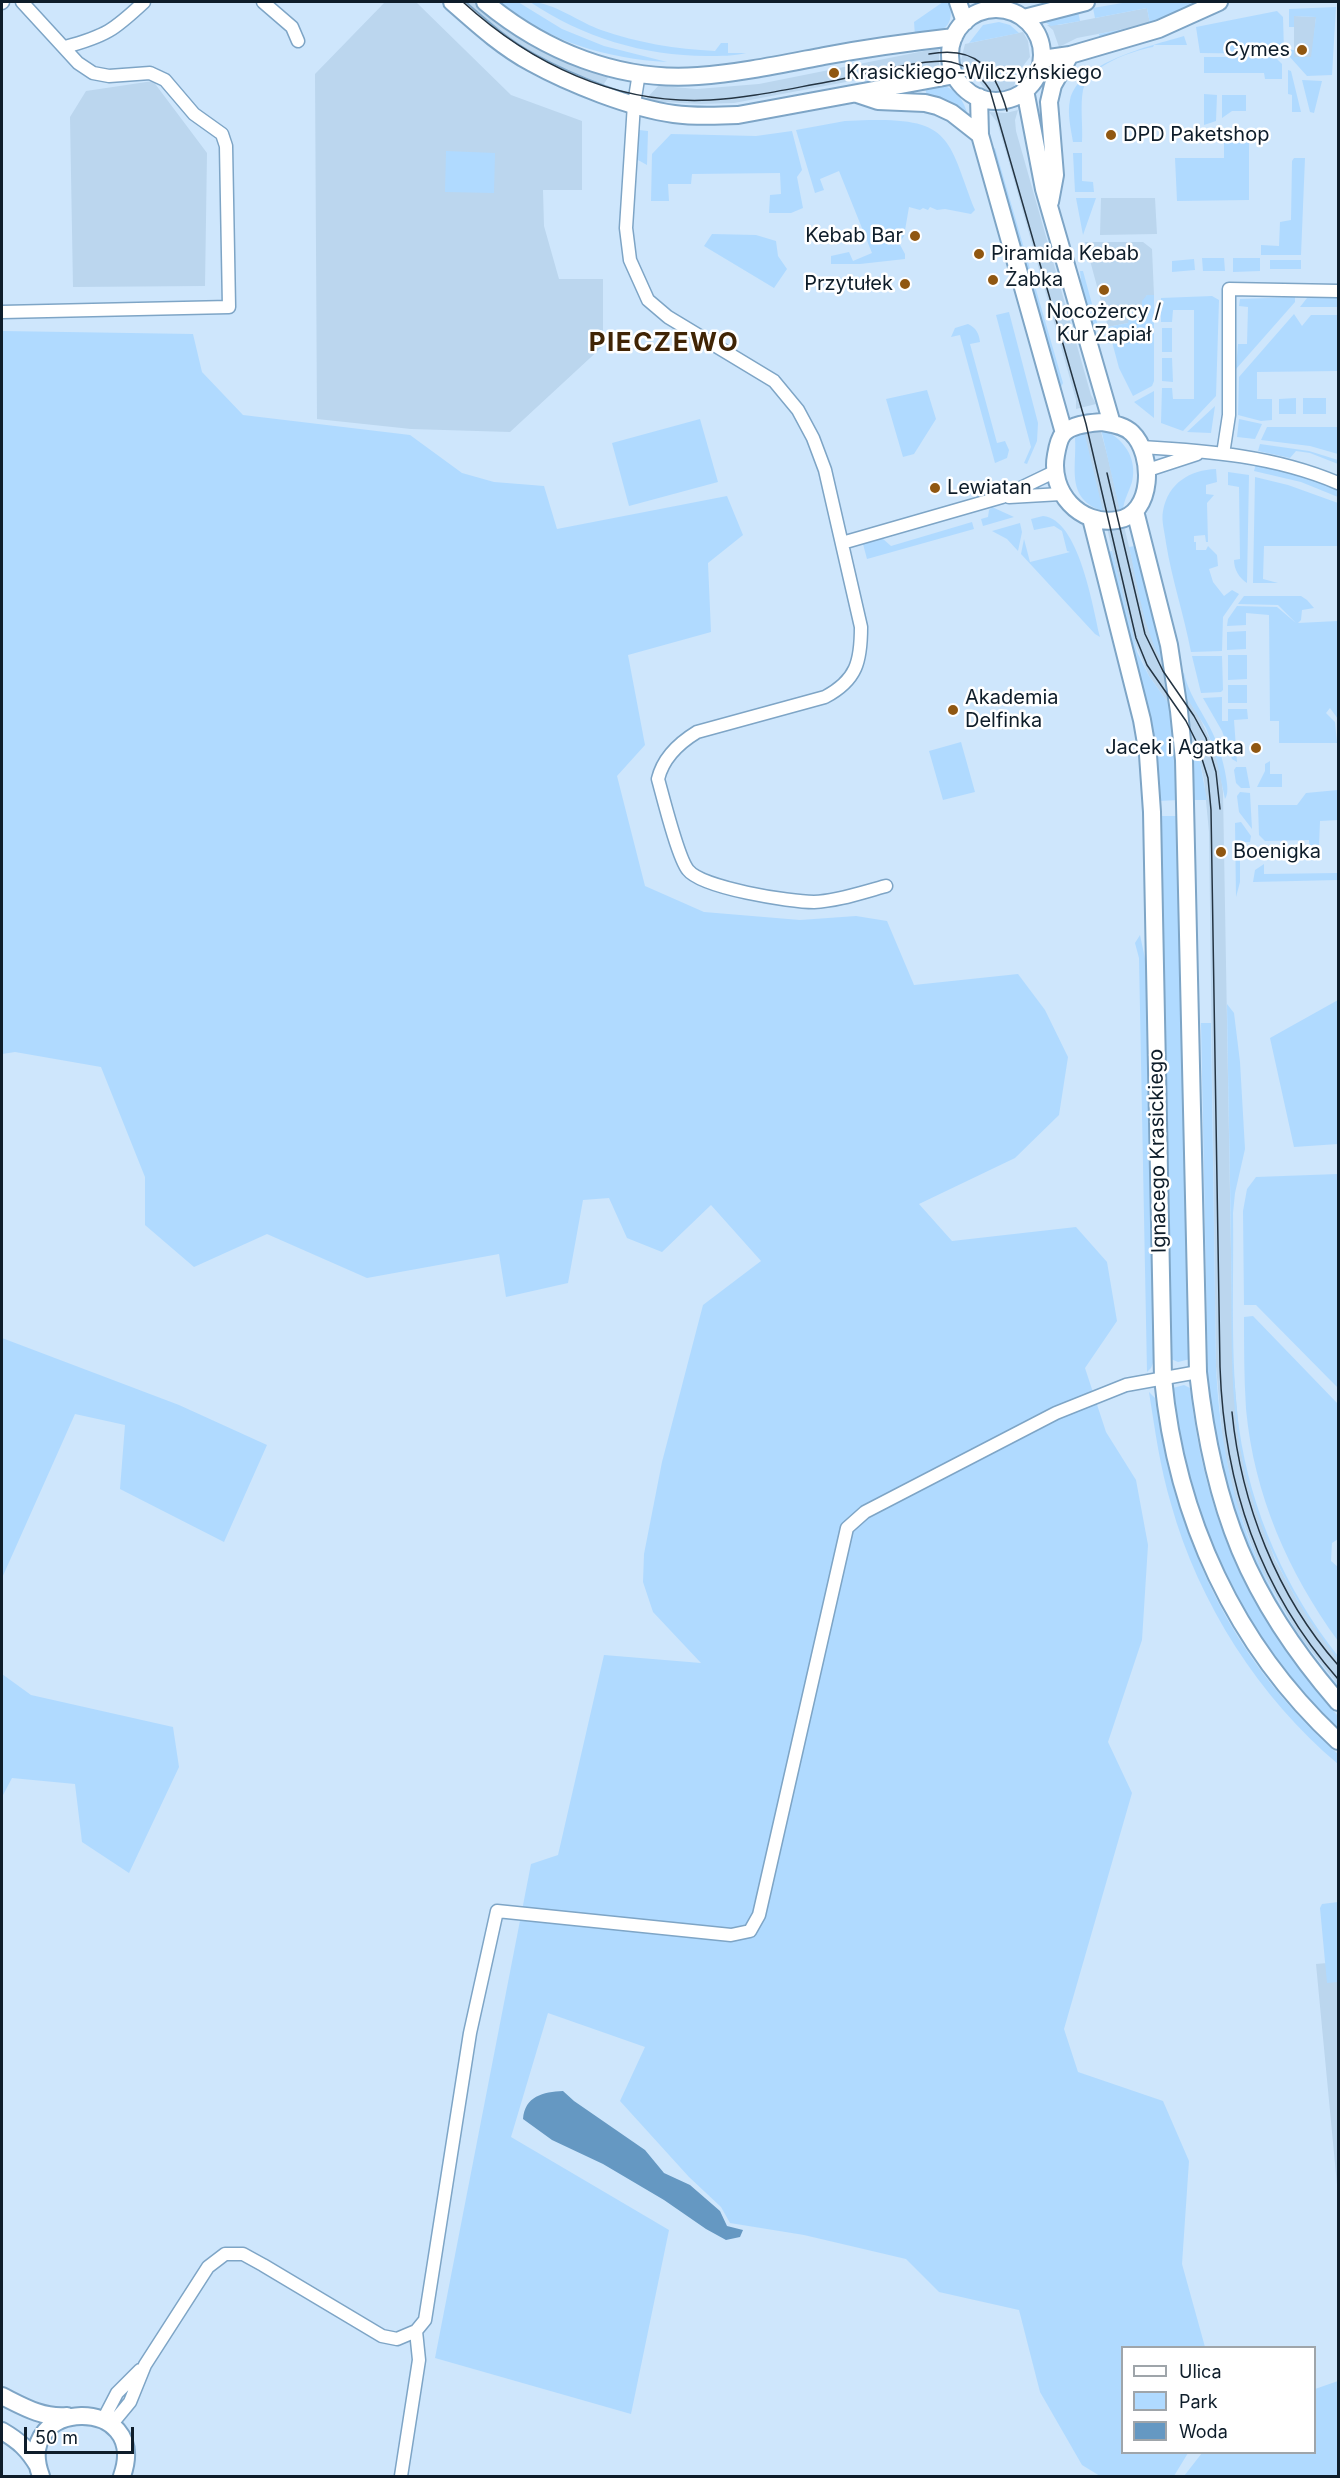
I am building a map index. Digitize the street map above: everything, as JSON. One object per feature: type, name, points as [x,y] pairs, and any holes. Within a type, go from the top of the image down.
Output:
[{"type":"main road","points":[[452,2],[491,36],[531,63],[573,83],[671,114],[711,117],[738,115],[955,75]]},
{"type":"main road","points":[[485,2],[505,19],[548,45],[574,57],[639,74],[696,76],[743,71],[905,42],[954,37]]},
{"type":"main road","points":[[958,2],[965,22]]},
{"type":"main road","points":[[1024,18],[1086,2]]},
{"type":"main road","points":[[1042,60],[1070,55],[1159,29],[1219,2]]},
{"type":"main road","points":[[992,5],[1024,18],[1039,38],[1042,60],[1033,82],[1025,90],[1001,101],[979,97],[961,84],[955,75],[951,56],[954,37],[965,22],[992,5]]},
{"type":"main road","points":[[1050,207],[1055,175],[1049,102],[1053,85],[1070,55]]},
{"type":"main road","points":[[1025,90],[1050,207],[1112,424]]},
{"type":"main road","points":[[853,93],[878,101],[917,102],[937,106],[952,113],[980,135]]},
{"type":"main road","points":[[979,97],[980,135],[1064,434]]},
{"type":"main road","points":[[1086,424],[1112,424],[1130,431],[1141,447],[1148,470],[1148,481],[1135,511],[1118,520],[1102,520],[1091,518],[1072,506],[1061,494],[1054,472],[1058,448],[1064,434],[1086,424]]},
{"type":"main road","name":"Ignacego Krasickiego","points":[[1135,511],[1169,645],[1184,760],[1198,1372],[1204,1426],[1235,1541],[1258,1591],[1288,1640],[1338,1702]]},
{"type":"main road","name":"Ignacego Krasickiego","points":[[1091,518],[1142,720],[1148,755],[1152,812],[1163,1378],[1174,1450],[1190,1512],[1210,1564],[1238,1619],[1272,1668],[1313,1718],[1338,1741]]},
{"type":"main road","points":[[2,2396],[37,2414],[54,2417],[93,2416],[107,2423],[122,2440],[126,2453],[139,2476]]},
{"type":"main road","points":[[39,2471],[38,2450],[44,2434],[56,2422],[71,2416]]},
{"type":"main road","points":[[2,2431],[29,2450],[39,2471]]},
{"type":"main road","points":[[122,2476],[126,2453]]},
{"type":"street","points":[[2,312],[229,307],[226,146],[222,134],[194,114],[165,80],[150,73],[109,76],[93,73],[78,63],[22,2]]},
{"type":"street","points":[[65,47],[93,40],[114,30],[144,2]]},
{"type":"street","points":[[263,2],[292,27],[298,41]]},
{"type":"street","points":[[639,74],[634,104],[626,228],[630,260],[648,300],[668,317],[774,381],[798,410],[813,438],[825,470],[861,627],[861,654],[853,674],[841,688],[825,697],[698,732],[686,739],[662,764],[658,779],[688,870],[705,882],[784,900],[816,902],[886,886]]},
{"type":"street","points":[[1223,454],[1229,415],[1229,289],[1338,291]]},
{"type":"street","points":[[1141,447],[1204,451],[1279,462],[1338,483]]},
{"type":"street","points":[[1148,470],[1204,451]]},
{"type":"street","points":[[842,543],[1002,497],[1054,472]]},
{"type":"street","points":[[1002,497],[1061,494]]},
{"type":"street","points":[[107,2423],[130,2402],[145,2365],[208,2267],[225,2254],[243,2254],[382,2336],[397,2339],[416,2331],[425,2320],[470,2033],[497,1911],[731,1935],[750,1931],[759,1916],[847,1528],[865,1512],[1056,1413],[1126,1385],[1198,1372]]},
{"type":"street","points":[[401,2476],[419,2360],[416,2331]]},
{"type":"shaded area","points":[[385,2],[416,2],[511,95],[582,121],[582,190],[543,190],[544,226],[559,279],[603,279],[603,346],[510,432],[411,429],[317,419],[315,74]]},
{"type":"shaded area","points":[[457,2],[478,2],[609,76],[600,90],[547,68]]},
{"type":"shaded area","points":[[1147,8],[1150,24],[1077,38],[1059,47],[1053,30],[1047,25],[1059,25]]},
{"type":"shaded area","points":[[1294,16],[1316,17],[1312,58],[1294,57]]},
{"type":"shaded area","points":[[1023,32],[1028,41],[1030,57],[1019,71],[1012,92],[986,91],[977,78],[964,70],[961,60],[965,44]]},
{"type":"shaded area","points":[[939,48],[939,66],[734,103],[644,101],[660,84],[661,86],[697,89],[759,84]]},
{"type":"shaded area","points":[[153,81],[207,153],[205,286],[73,287],[70,117],[86,91]]},
{"type":"shaded area","points":[[1018,110],[1015,120],[1016,131],[1091,395],[1096,404],[1076,409],[1076,400],[1008,159],[997,122],[989,112],[1006,113]]},
{"type":"shaded area","points":[[1101,198],[1155,198],[1157,234],[1100,235]]},
{"type":"shaded area","points":[[1085,242],[1143,242],[1152,249],[1154,295],[1147,295],[1142,312],[1128,323],[1108,327]]},
{"type":"shaded area","points":[[1100,428],[1121,513],[1103,514],[1083,429]]},
{"type":"shaded area","points":[[1124,526],[1149,630],[1164,664],[1172,708],[1149,676],[1131,633],[1107,528]]},
{"type":"shaded area","points":[[1185,695],[1198,714],[1212,744],[1220,769],[1223,792],[1233,1365],[1240,1443],[1250,1489],[1275,1560],[1297,1600],[1338,1659],[1338,1685],[1297,1633],[1261,1569],[1235,1500],[1223,1444],[1216,1366],[1209,832],[1204,780],[1200,762],[1189,735]]},
{"type":"shaded area","points":[[1338,1962],[1338,2195],[1316,1964]]},
{"type":"green space","points":[[500,2],[518,2],[562,29],[604,46],[667,62],[622,57],[579,46],[537,27]]},
{"type":"green space","points":[[530,2],[547,5],[593,27],[643,42],[715,51],[721,43],[728,43],[728,53],[746,53],[722,56],[683,55],[637,48],[614,42],[571,25]]},
{"type":"green space","points":[[943,2],[950,2],[951,12],[947,25],[938,31],[915,36],[914,22]]},
{"type":"green space","points":[[1128,2],[1204,2],[1166,19],[1100,40],[1099,34],[1150,24],[1147,8],[1095,18],[1093,8]]},
{"type":"green space","points":[[1336,7],[1332,75],[1307,76],[1289,56],[1289,50],[1294,50],[1294,57],[1311,57],[1316,17],[1294,16],[1294,27],[1289,27],[1289,9]]},
{"type":"green space","points":[[1078,11],[1080,21],[1051,26],[1042,20]]},
{"type":"green space","points":[[1277,11],[1283,17],[1284,51],[1280,54],[1200,53],[1196,27]]},
{"type":"green space","points":[[999,22],[1010,25],[1019,33],[969,43],[983,25]]},
{"type":"green space","points":[[1184,36],[1187,45],[1154,45],[1125,55],[1153,45]]},
{"type":"green space","points":[[1122,56],[1102,66],[1087,81],[1083,90],[1082,102],[1082,142],[1073,142],[1069,116],[1070,100],[1076,87],[1087,75],[1101,66]]},
{"type":"green space","points":[[1204,57],[1275,57],[1282,64],[1282,79],[1265,79],[1264,73],[1204,73]]},
{"type":"green space","points":[[1288,70],[1291,71],[1301,112],[1292,112],[1292,95],[1288,94]]},
{"type":"green space","points":[[1302,80],[1322,81],[1314,113],[1310,112]]},
{"type":"green space","points":[[940,84],[951,89],[958,96],[968,116],[927,98],[925,86]]},
{"type":"green space","points":[[1204,94],[1217,95],[1216,121],[1204,125]]},
{"type":"green space","points":[[1222,95],[1246,95],[1246,111],[1232,111],[1222,118]]},
{"type":"green space","points":[[897,120],[917,124],[932,129],[943,138],[952,151],[975,210],[971,214],[930,207],[928,210],[923,208],[920,210],[909,207],[904,236],[899,243],[905,259],[860,264],[831,264],[831,256],[849,252],[853,261],[872,253],[839,171],[820,179],[824,190],[815,193],[796,130],[845,121]]},
{"type":"green space","points":[[639,130],[648,131],[647,165],[638,160]]},
{"type":"green space","points":[[792,131],[802,170],[797,177],[803,208],[791,213],[769,213],[770,195],[781,194],[780,173],[692,174],[691,184],[668,184],[669,201],[651,201],[652,154],[671,134],[756,136]]},
{"type":"green space","points":[[1224,142],[1249,143],[1249,200],[1177,201],[1175,158],[1224,158]]},
{"type":"green space","points":[[995,148],[1063,383],[1058,388],[992,149]]},
{"type":"green space","points":[[446,151],[495,153],[494,193],[445,192]]},
{"type":"green space","points":[[1073,153],[1082,153],[1082,181],[1093,182],[1094,192],[1075,192]]},
{"type":"green space","points":[[1294,158],[1305,158],[1301,255],[1261,255],[1261,245],[1279,246],[1280,222],[1291,220],[1292,161]]},
{"type":"green space","points":[[1076,198],[1096,198],[1083,235]]},
{"type":"green space","points":[[712,234],[756,235],[776,241],[778,256],[787,269],[774,288],[704,246]]},
{"type":"green space","points":[[1202,258],[1224,258],[1225,271],[1203,271]]},
{"type":"green space","points":[[1233,258],[1260,258],[1260,271],[1233,272]]},
{"type":"green space","points":[[1194,259],[1195,270],[1172,272],[1172,261]]},
{"type":"green space","points":[[1270,260],[1301,260],[1301,269],[1270,269]]},
{"type":"green space","points":[[1080,271],[1083,271],[1098,326],[1096,327],[1089,323]]},
{"type":"green space","points":[[1147,295],[1154,295],[1154,381],[1152,386],[1133,396],[1119,368],[1108,327],[1128,323],[1130,315],[1142,312],[1142,301]]},
{"type":"green space","points":[[1212,296],[1219,300],[1216,396],[1183,431],[1161,423],[1162,388],[1172,388],[1173,399],[1194,399],[1194,310],[1173,310],[1172,322],[1161,322],[1161,298]]},
{"type":"green space","points":[[1295,297],[1295,302],[1236,369],[1238,344],[1247,344],[1248,307],[1239,306],[1240,299]]},
{"type":"green space","points":[[1307,298],[1338,298],[1338,307],[1300,307]]},
{"type":"green space","points":[[1009,312],[1038,423],[1037,441],[1027,464],[1024,463],[1031,447],[996,315]]},
{"type":"green space","points":[[1294,314],[1302,326],[1311,315],[1338,315],[1338,371],[1257,372],[1257,399],[1272,399],[1272,420],[1261,421],[1238,415],[1239,377]]},
{"type":"green space","points":[[968,324],[975,329],[980,339],[980,342],[970,344],[997,443],[1005,441],[1009,450],[1007,458],[995,463],[960,335],[951,337],[955,328]]},
{"type":"green space","points":[[1162,328],[1172,328],[1172,352],[1162,352]]},
{"type":"green space","points":[[2,331],[193,334],[202,372],[243,415],[410,435],[462,473],[494,482],[544,486],[557,529],[727,496],[743,535],[708,563],[711,632],[628,655],[645,745],[617,776],[645,886],[704,912],[800,920],[856,916],[887,921],[914,985],[1018,974],[1045,1010],[1068,1057],[1059,1115],[1015,1158],[919,1204],[952,1241],[1076,1227],[1107,1262],[1117,1321],[1085,1368],[1106,1432],[1136,1480],[1148,1545],[1142,1640],[1108,1742],[1132,1793],[1064,2029],[1078,2072],[1163,2101],[1189,2161],[1182,2264],[1205,2346],[1121,2346],[1121,2454],[1187,2454],[1174,2476],[1100,2476],[1082,2465],[1040,2392],[1019,2310],[939,2292],[906,2259],[804,2235],[730,2223],[721,2207],[689,2177],[620,2101],[645,2047],[548,2013],[511,2137],[669,2230],[631,2414],[435,2358],[531,1864],[558,1855],[604,1655],[701,1663],[653,1612],[643,1582],[644,1554],[662,1462],[703,1305],[761,1261],[711,1205],[662,1252],[627,1238],[609,1198],[583,1200],[568,1283],[506,1297],[499,1254],[367,1278],[267,1234],[194,1267],[145,1225],[145,1177],[101,1067],[15,1052],[2,1054]]},
{"type":"green space","points":[[1162,358],[1172,358],[1173,382],[1162,381]]},
{"type":"green space","points":[[927,390],[936,419],[914,454],[903,457],[886,399]]},
{"type":"green space","points":[[1154,391],[1154,418],[1134,402]]},
{"type":"green space","points":[[1296,398],[1296,414],[1279,414],[1279,399]]},
{"type":"green space","points":[[1303,398],[1326,398],[1326,414],[1303,414]]},
{"type":"green space","points":[[1215,406],[1211,433],[1187,432]]},
{"type":"green space","points":[[700,419],[718,482],[629,506],[612,443]]},
{"type":"green space","points":[[1239,419],[1262,424],[1255,439],[1237,437]]},
{"type":"green space","points":[[1267,427],[1338,427],[1338,454],[1310,446],[1261,440]]},
{"type":"green space","points":[[1101,429],[1122,443],[1133,465],[1132,482],[1123,510],[1120,511]]},
{"type":"green space","points":[[1084,431],[1103,511],[1091,506],[1078,491],[1075,471],[1075,438]]},
{"type":"green space","points":[[1260,444],[1309,451],[1338,460],[1338,464],[1310,453],[1296,451],[1290,458],[1258,451]]},
{"type":"green space","points":[[1256,464],[1304,477],[1338,490],[1338,497],[1301,482],[1254,471]]},
{"type":"green space","points":[[1216,469],[1217,482],[1206,485],[1206,494],[1214,495],[1207,503],[1208,542],[1206,542],[1205,535],[1194,536],[1194,542],[1196,542],[1196,550],[1206,550],[1208,546],[1217,555],[1218,566],[1209,569],[1213,582],[1224,596],[1232,590],[1239,594],[1223,617],[1222,651],[1191,652],[1169,557],[1163,511],[1170,493],[1182,480],[1197,472]]},
{"type":"green space","points":[[1228,472],[1249,475],[1247,583],[1239,576],[1234,563],[1234,560],[1240,559],[1239,487],[1228,485]]},
{"type":"green space","points":[[1255,477],[1288,485],[1338,503],[1338,546],[1264,546],[1263,579],[1278,583],[1253,583]]},
{"type":"green space","points":[[992,507],[1014,517],[983,526],[981,519],[988,517]]},
{"type":"green space","points":[[1043,516],[1055,521],[1066,532],[1075,548],[1088,587],[1100,637],[1021,554],[1024,539],[1030,562],[1070,552],[1067,551],[1062,531],[1054,526],[1034,530],[1031,519]]},
{"type":"green space","points":[[972,522],[974,529],[867,559],[863,544],[882,538],[891,546]]},
{"type":"green space","points":[[1020,523],[1022,532],[1018,551],[1007,539],[992,531]]},
{"type":"green space","points":[[1135,546],[1164,665],[1151,637],[1142,607],[1129,547]]},
{"type":"green space","points":[[1112,551],[1137,652],[1149,676],[1172,708],[1178,800],[1159,801],[1107,552]]},
{"type":"green space","points":[[1244,596],[1301,596],[1314,608],[1302,610],[1301,620],[1298,623],[1338,621],[1338,719],[1330,708],[1326,713],[1335,722],[1337,743],[1279,743],[1279,721],[1270,721],[1269,615],[1246,613],[1246,625],[1227,626],[1228,619],[1237,606],[1277,607],[1296,623],[1278,605],[1238,604]]},
{"type":"green space","points":[[1246,631],[1246,649],[1227,650],[1227,632]]},
{"type":"green space","points":[[1228,655],[1247,655],[1247,679],[1228,680]]},
{"type":"green space","points":[[1192,656],[1222,656],[1223,690],[1221,692],[1201,693]]},
{"type":"green space","points":[[1184,673],[1191,693],[1219,750],[1227,785],[1225,799],[1215,752],[1206,728],[1185,695],[1181,674]]},
{"type":"green space","points":[[1228,685],[1247,685],[1247,703],[1228,703]]},
{"type":"green space","points":[[1222,697],[1222,721],[1228,721],[1228,709],[1247,709],[1248,719],[1234,720],[1237,762],[1232,759],[1222,731],[1203,698]]},
{"type":"green space","points":[[1189,735],[1200,762],[1207,800],[1192,800]]},
{"type":"green space","points":[[961,742],[975,792],[943,800],[929,751]]},
{"type":"green space","points":[[1270,761],[1270,774],[1282,774],[1282,787],[1257,787],[1265,771],[1265,764]]},
{"type":"green space","points":[[1236,767],[1246,767],[1250,788],[1241,788],[1236,783],[1234,770]]},
{"type":"green space","points":[[1338,790],[1338,820],[1320,821],[1319,846],[1310,851],[1309,840],[1265,841],[1259,835],[1258,805],[1297,805],[1306,793]]},
{"type":"green space","points":[[1240,792],[1250,793],[1252,829],[1239,812],[1237,796]]},
{"type":"green space","points":[[1160,816],[1178,816],[1190,1359],[1178,1362],[1171,1359]]},
{"type":"green space","points":[[1241,822],[1251,836],[1250,842],[1240,842],[1240,882],[1236,897],[1235,823]]},
{"type":"green space","points":[[1264,864],[1264,874],[1338,873],[1338,880],[1253,882],[1255,870]]},
{"type":"green space","points":[[1140,935],[1147,968],[1154,1361],[1147,1372],[1139,958],[1135,943]]},
{"type":"green space","points":[[1338,1000],[1338,1144],[1294,1147],[1270,1038]]},
{"type":"green space","points":[[1227,1004],[1234,1013],[1240,1062],[1245,1149],[1233,1213],[1233,1348],[1239,1428],[1252,1490],[1274,1549],[1302,1604],[1338,1659],[1299,1603],[1268,1543],[1247,1479],[1240,1446],[1233,1392]]},
{"type":"green space","points":[[1201,1023],[1211,1023],[1216,1366],[1226,1456],[1235,1497],[1248,1537],[1265,1575],[1285,1612],[1309,1649],[1338,1685],[1338,1689],[1286,1618],[1265,1582],[1233,1508],[1222,1468],[1208,1381]]},
{"type":"green space","points":[[1338,1174],[1338,1388],[1256,1305],[1244,1305],[1243,1211],[1247,1189],[1256,1177]]},
{"type":"green space","points":[[1253,1316],[1338,1404],[1338,1539],[1332,1543],[1331,1561],[1338,1567],[1338,1641],[1320,1615],[1289,1560],[1265,1502],[1257,1472],[1250,1441],[1244,1374],[1244,1317]]},
{"type":"green space","points":[[2,1338],[179,1405],[267,1445],[224,1542],[120,1489],[125,1425],[75,1414],[2,1578]]},
{"type":"green space","points":[[1184,1385],[1190,1388],[1197,1437],[1207,1482],[1236,1564],[1279,1640],[1306,1678],[1338,1716],[1338,1730],[1304,1695],[1274,1657],[1248,1617],[1226,1574],[1207,1529],[1192,1483],[1181,1436],[1173,1388]]},
{"type":"green space","points":[[1149,1392],[1155,1398],[1178,1501],[1194,1548],[1214,1593],[1238,1636],[1266,1677],[1299,1716],[1338,1754],[1338,1764],[1309,1738],[1258,1679],[1215,1613],[1183,1541],[1171,1504]]},
{"type":"green space","points":[[2,1674],[31,1695],[173,1727],[179,1767],[129,1873],[82,1842],[75,1784],[12,1778],[2,1797]]},
{"type":"green space","points":[[1338,1902],[1338,1982],[1327,1983],[1320,1908],[1322,1904]]},
{"type":"green space","points":[[1338,2381],[1338,2476],[1184,2476],[1201,2454],[1316,2454],[1316,2389]]},
{"type":"water","points":[[563,2091],[645,2150],[664,2173],[690,2185],[720,2211],[727,2226],[743,2230],[740,2237],[726,2240],[603,2164],[552,2140],[523,2119],[524,2111],[531,2100],[542,2094]]},
{"type":"tram line","points":[[463,2],[489,24],[546,62],[608,88],[641,96],[675,100],[739,97],[827,82],[900,66],[944,61],[971,70],[990,90],[1086,424],[1136,638],[1147,665],[1186,721],[1197,743],[1208,778],[1211,810],[1220,1367],[1229,1453],[1238,1494],[1267,1572],[1310,1645],[1338,1679]]},
{"type":"tram line","points":[[929,54],[960,53],[982,63],[996,83],[1007,111]]},
{"type":"tram line","points":[[1107,473],[1145,634],[1163,671],[1206,738],[1216,772],[1220,809]]},
{"type":"tram line","points":[[1232,1412],[1244,1481],[1253,1514],[1266,1547],[1297,1609],[1316,1638],[1338,1665]]},
{"type":"place","name":"Cymes","points":[[1302,50]]},
{"type":"place","name":"Krasickiego-Wilczyńskiego","points":[[834,73]]},
{"type":"place","name":"DPD Paketshop","points":[[1111,135]]},
{"type":"place","name":"Kebab Bar","points":[[915,236]]},
{"type":"place","name":"Piramida Kebab","points":[[979,254]]},
{"type":"place","name":"Żabka","points":[[993,280]]},
{"type":"place","name":"Przytułek","points":[[905,284]]},
{"type":"place","name":"Nocożercy / Kur Zapiał","points":[[1104,290]]},
{"type":"place","name":"Lewiatan","points":[[935,488]]},
{"type":"place","name":"Akademia Delfinka","points":[[953,710]]},
{"type":"place","name":"Jacek i Agatka","points":[[1256,748]]},
{"type":"place","name":"Boenigka","points":[[1221,852]]},
{"type":"district","name":"PIECZEWO","points":[[664,343]]}]
